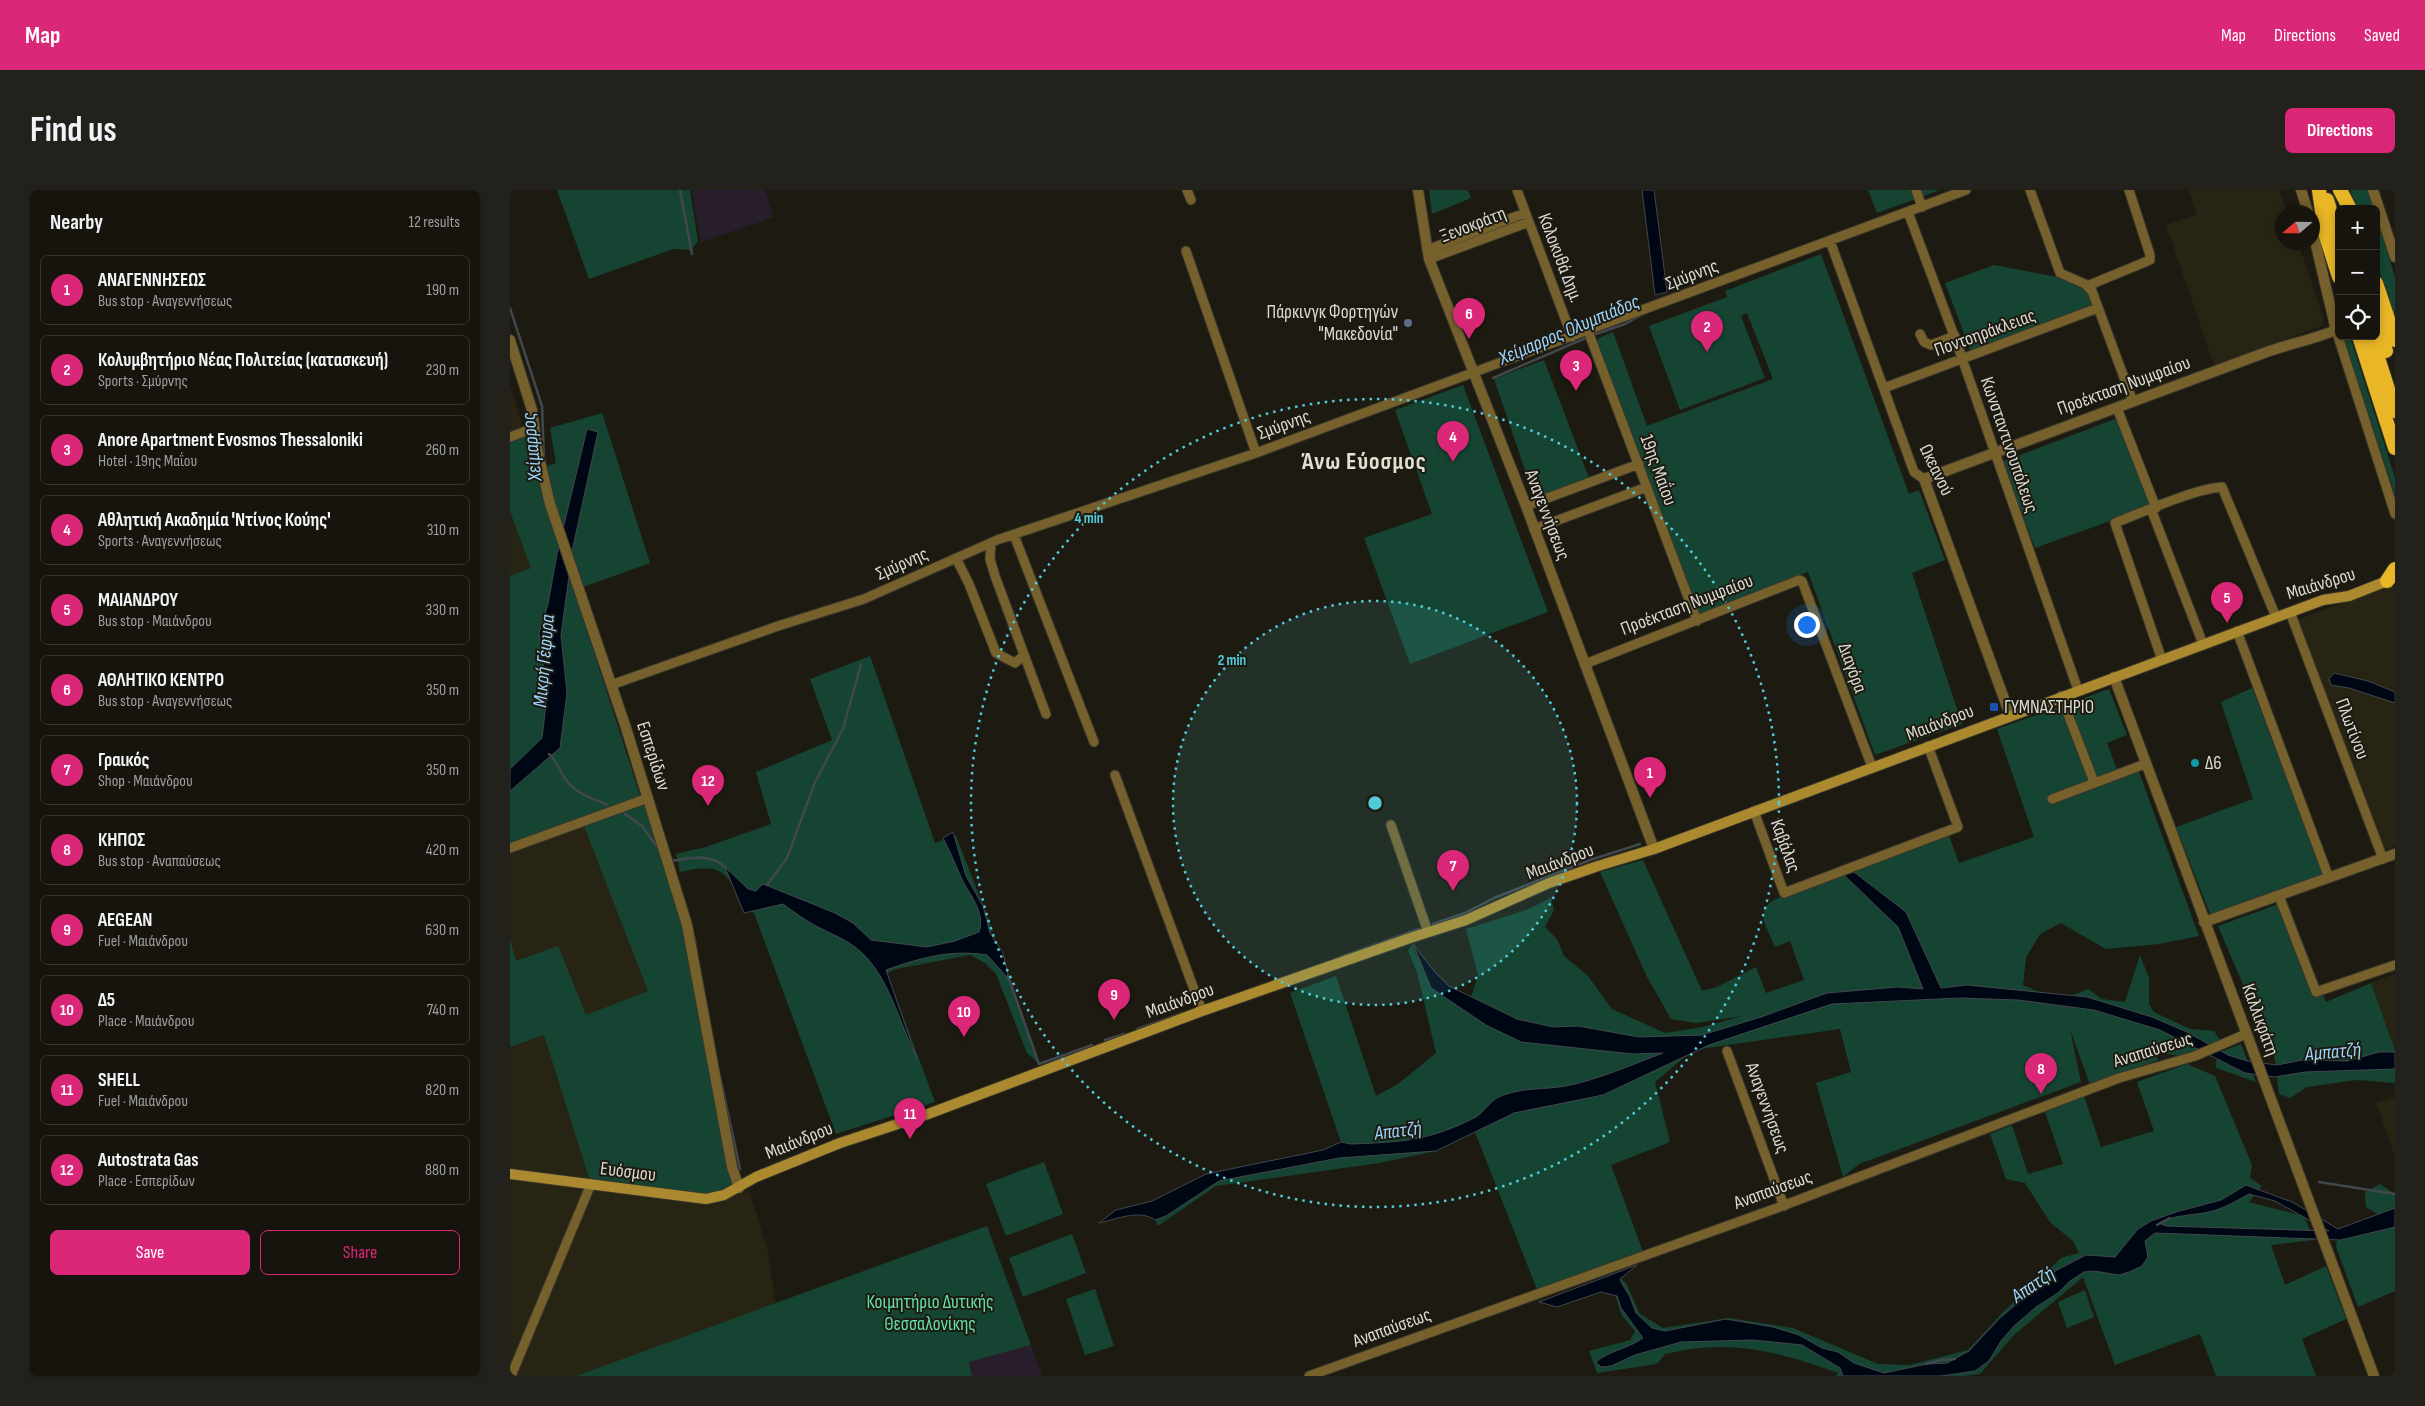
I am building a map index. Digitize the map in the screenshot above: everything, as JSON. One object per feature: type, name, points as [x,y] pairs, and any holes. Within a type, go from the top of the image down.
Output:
[{"type":"highway","points":[[2319,190],[2325,233],[2335,265]]},
{"type":"highway","points":[[2323,190],[2335,226]]},
{"type":"highway","points":[[2334,190],[2339,205]]},
{"type":"highway","points":[[2340,190],[2348,205]]},
{"type":"highway","points":[[2380,295],[2395,340]]},
{"type":"highway","points":[[2380,334],[2395,380]]},
{"type":"highway","points":[[2360,340],[2395,448]]},
{"type":"highway","points":[[2372,340],[2395,411]]},
{"type":"main road","name":"Μαιάνδρου","points":[[740,1188],[756,1177],[840,1143],[928,1114],[1202,1012],[1466,920],[1557,880],[1654,849],[2331,597],[2349,596],[2392,576]]},
{"type":"main road","name":"Ευόσμου","points":[[510,1174],[706,1199],[740,1188]]},
{"type":"street","points":[[1187,190],[1191,200]]},
{"type":"street","name":"Αναγεννήσεως","points":[[1418,190],[1428,254],[1526,506],[1654,849]]},
{"type":"street","name":"Κολοκυθά Δημ.","points":[[1517,190],[1572,336]]},
{"type":"street","points":[[1916,190],[1922,207]]},
{"type":"street","name":"Σμύρνης","points":[[611,685],[778,626],[864,599],[991,543],[1256,453],[1475,374],[1588,330],[1966,190]]},
{"type":"street","points":[[2030,190],[2060,273],[2088,286],[2092,292],[2133,402]]},
{"type":"street","points":[[2088,286],[2150,260],[2150,254],[2129,190]]},
{"type":"street","points":[[2301,190],[2306,205]]},
{"type":"street","points":[[2373,190],[2395,257]]},
{"type":"street","name":"Κωνσταντινουπόλεως","points":[[1908,212],[1954,336],[2078,690]]},
{"type":"street","name":"Ξενοκράτη","points":[[1428,254],[1527,217]]},
{"type":"street","name":"Ωκεανού","points":[[1830,241],[1914,472],[1924,479],[2010,715]]},
{"type":"street","points":[[2317,250],[2335,326]]},
{"type":"street","points":[[1186,251],[1256,453]]},
{"type":"street","name":"Ποντοηράκλειας","points":[[1884,388],[2098,308]]},
{"type":"street","name":"19ης Μαΐου","points":[[1588,330],[1697,621]]},
{"type":"street","name":"Προέκταση Νυμφαίου","points":[[1924,479],[2280,347],[2297,341],[2309,341],[2335,330]]},
{"type":"street","points":[[1920,334],[1924,342],[1931,345],[1954,336]]},
{"type":"street","name":"Εσπερίδων","points":[[510,340],[530,404],[550,504],[648,798],[687,925],[731,1162],[740,1188]]},
{"type":"street","points":[[2339,340],[2395,514]]},
{"type":"street","points":[[2117,408],[2203,644]]},
{"type":"street","points":[[510,437],[534,428]]},
{"type":"street","points":[[1526,506],[1639,464]]},
{"type":"street","points":[[1534,529],[1647,487]]},
{"type":"street","points":[[2162,660],[2115,523],[2193,494],[2222,487],[2276,617]]},
{"type":"street","points":[[1014,535],[1094,742]]},
{"type":"street","points":[[991,543],[990,559],[1046,714]]},
{"type":"street","points":[[956,558],[969,584],[996,653],[1015,663],[1024,655]]},
{"type":"street","name":"Προέκταση Νυμφαίου","points":[[1585,664],[1799,580],[1802,581]]},
{"type":"street","name":"Διαγόρα","points":[[1802,581],[1872,767]]},
{"type":"street","name":"Πλωτίνου","points":[[2290,612],[2383,859]]},
{"type":"street","points":[[2237,631],[2329,878]]},
{"type":"street","name":"Καλλικράτη","points":[[2114,677],[2374,1376]]},
{"type":"street","points":[[2061,696],[2094,782]]},
{"type":"street","name":"Καβάλας","points":[[1754,811],[1784,893],[1958,827],[1928,746]]},
{"type":"street","points":[[2052,799],[2145,764]]},
{"type":"street","points":[[1116,774],[1202,1012]]},
{"type":"street","points":[[510,848],[648,798]]},
{"type":"street","points":[[1391,825],[1428,932]]},
{"type":"street","points":[[2204,922],[2395,854]]},
{"type":"street","points":[[2280,896],[2316,992],[2395,965]]},
{"type":"street","name":"Αναπαύσεως","points":[[1309,1376],[1784,1206],[2119,1078],[2195,1056],[2246,1034]]},
{"type":"street","name":"Αναγεννήσεως","points":[[1727,1051],[1784,1206]]},
{"type":"street","points":[[511,1376],[591,1184]]},
{"type":"shaded area","points":[[692,190],[765,190],[774,217],[701,242]]},
{"type":"shaded area","points":[[2189,190],[2279,190],[2284,205],[2275,205],[2275,250],[2300,250],[2323,316],[2324,325],[2214,365],[2166,225],[2197,215]]},
{"type":"shaded area","points":[[510,384],[542,493],[690,945],[729,1175],[737,1195],[749,1191],[767,1247],[775,1299],[780,1376],[510,1376]]},
{"type":"shaded area","points":[[2395,583],[2395,846],[2383,850],[2297,620]]},
{"type":"shaded area","points":[[2395,974],[2395,1050],[2371,983]]},
{"type":"shaded area","points":[[2395,1097],[2395,1157],[2376,1103]]},
{"type":"shaded area","points":[[1031,1345],[1042,1376],[972,1376],[968,1362]]},
{"type":"green space","points":[[557,190],[690,190],[698,241],[691,250],[673,249],[589,279]]},
{"type":"green space","points":[[1429,190],[1468,190],[1471,198],[1432,214]]},
{"type":"green space","points":[[1868,190],[1940,190],[1877,213]]},
{"type":"green space","points":[[2350,190],[2368,190],[2373,205],[2356,205]]},
{"type":"green space","points":[[2380,229],[2395,277],[2395,319],[2380,273]]},
{"type":"green space","points":[[1821,254],[1909,494],[1919,490],[1945,560],[1912,573],[1962,724],[1875,755],[1808,572],[1697,615],[1596,343],[1599,338],[1613,332],[1647,426],[1773,379],[1747,313],[1741,316],[1765,378],[1680,410],[1649,326],[1727,297],[1725,291]]},
{"type":"green space","points":[[1994,265],[2063,278],[2088,292],[2094,310],[1972,355],[1945,283]]},
{"type":"green space","points":[[2344,340],[2351,340],[2395,478],[2395,495]]},
{"type":"green space","points":[[1544,360],[1591,483],[1536,502],[1494,379]]},
{"type":"green space","points":[[1463,385],[1548,612],[1410,664],[1364,538],[1432,514],[1395,410]]},
{"type":"green space","points":[[602,413],[650,563],[583,587],[574,564],[570,578],[640,796],[510,848],[510,576],[531,568],[510,511],[510,443],[525,437],[557,540],[561,523],[545,467],[556,463],[550,428]]},
{"type":"green space","points":[[2120,417],[2152,506],[2035,548],[2002,462]]},
{"type":"green space","points":[[870,656],[935,843],[956,836],[993,931],[978,937],[997,948],[1039,1064],[1027,1053],[996,974],[985,963],[970,955],[896,969],[887,973],[935,1102],[836,1134],[754,913],[742,908],[732,885],[721,872],[705,868],[680,872],[676,854],[706,847],[771,824],[756,772],[832,740],[810,679]]},
{"type":"green space","points":[[2252,688],[2323,875],[2211,916],[2176,827],[2253,799],[2221,702]]},
{"type":"green space","points":[[2109,689],[2127,735],[2107,743],[2120,778],[2139,772],[2199,936],[2159,944],[2106,949],[2061,923],[2040,934],[2026,958],[2023,985],[2040,993],[2062,997],[2088,989],[2102,999],[2125,1002],[2140,955],[2149,978],[2149,1004],[2154,1012],[2190,1029],[2214,1031],[2222,1043],[2179,1056],[2155,1052],[2158,1060],[2090,1085],[2070,1029],[2081,1082],[1859,1164],[1843,1177],[1816,1083],[1851,1072],[1840,1029],[1693,1050],[1655,1082],[1670,1142],[1611,1165],[1646,1260],[1540,1297],[1475,1132],[1436,1151],[1379,1163],[1216,1186],[1158,1226],[1152,1213],[1208,1174],[1323,1150],[1341,1142],[1290,993],[1336,976],[1376,1096],[1398,1084],[1436,1053],[1417,972],[1408,951],[1412,945],[1431,988],[1517,1019],[1471,997],[1478,975],[1466,929],[1529,909],[1563,891],[1551,898],[1554,910],[1545,927],[1557,939],[1564,956],[1588,976],[1612,1009],[1665,1033],[1703,1027],[1742,1016],[1696,1023],[1671,1019],[1647,977],[1600,872],[1643,860],[1702,991],[1717,987],[1756,967],[1766,993],[1804,980],[1790,941],[1775,947],[1768,933],[1764,914],[1765,908],[1770,903],[1778,898],[1949,836],[1959,863],[2034,837],[1997,729]]},
{"type":"green space","points":[[644,805],[685,927],[729,1175],[733,1187],[706,1199],[591,1184],[544,1035],[510,1047],[510,939],[516,961],[558,946],[586,1015],[648,991],[584,826]]},
{"type":"green space","points":[[2287,901],[2326,1002],[2371,983],[2395,1050],[2395,1083],[2357,1080],[2307,1087],[2290,1098],[2279,1094],[2275,1059],[2218,926]]},
{"type":"green space","points":[[2241,1044],[2256,1082],[2216,1068],[2217,1053]]},
{"type":"green space","points":[[2187,1064],[2215,1076],[2252,1165],[2250,1178],[2262,1186],[2249,1202],[2304,1216],[2314,1240],[2271,1245],[2285,1285],[2326,1266],[2346,1319],[2302,1339],[2316,1376],[2216,1376],[2200,1334],[2115,1365],[2083,1277],[2014,1335],[1980,1374],[1964,1376],[1836,1376],[1838,1373],[1794,1358],[1753,1349],[1732,1347],[1689,1349],[1665,1354],[1657,1364],[1597,1373],[1589,1351],[1630,1340],[1635,1331],[1622,1316],[1615,1295],[1608,1288],[1617,1275],[1626,1283],[1640,1314],[1663,1328],[1729,1318],[1793,1328],[1878,1364],[1910,1365],[1968,1350],[2004,1311],[2061,1258],[2079,1253],[2073,1241],[2050,1222],[2025,1183],[2006,1179],[1990,1134],[2012,1125],[2028,1174],[2063,1164],[2045,1112],[2084,1096],[2101,1147],[2154,1131],[2137,1082]]},
{"type":"green space","points":[[1044,1162],[1063,1214],[1006,1236],[986,1184]]},
{"type":"green space","points":[[2380,1184],[2395,1194],[2395,1291],[2358,1307],[2336,1247],[2337,1240],[2333,1230],[2380,1215],[2366,1207],[2365,1192]]},
{"type":"green space","name":"Κοιμητήριο Δυτικής Θεσσαλονίκης","points":[[987,1226],[1031,1345],[969,1362],[972,1376],[576,1376]]},
{"type":"green space","points":[[1072,1234],[1086,1273],[1023,1297],[1009,1258]]},
{"type":"green space","points":[[1095,1289],[1114,1346],[1085,1355],[1066,1299]]},
{"type":"green space","points":[[2085,1290],[2094,1317],[2067,1328],[2058,1302]]},
{"type":"water","points":[[1642,190],[1654,190],[1667,292],[1655,295]]},
{"type":"water","name":"Μικρή Γέφυρα","points":[[587,429],[598,432],[573,547],[561,635],[567,693],[560,748],[510,791],[510,769],[542,738],[547,696],[539,633],[548,604],[557,554]]},
{"type":"water","points":[[2334,673],[2368,681],[2395,692],[2395,703],[2349,688],[2331,685],[2329,679]]},
{"type":"water","points":[[953,832],[966,876],[983,906],[990,933],[1003,953],[1009,979],[987,955],[974,953],[936,956],[886,970],[917,1059],[889,993],[875,968],[862,953],[844,940],[809,922],[783,904],[744,913],[725,867],[748,889],[756,891],[763,884],[835,913],[853,923],[871,940],[927,947],[955,941],[979,932],[981,924],[976,903],[961,877],[943,838]]},
{"type":"water","points":[[1854,872],[1906,912],[1941,988],[1967,985],[2087,997],[2152,1017],[2187,1032],[2228,1055],[2247,1061],[2277,1065],[2303,1060],[2347,1061],[2379,1052],[2395,1052],[2395,1069],[2305,1072],[2275,1077],[2245,1073],[2160,1030],[2094,1010],[2018,1000],[1960,998],[1832,1004],[1709,1045],[1603,1095],[1514,1113],[1436,1151],[1339,1158],[1219,1181],[1166,1216],[1155,1220],[1142,1215],[1135,1215],[1099,1223],[1116,1210],[1152,1201],[1206,1174],[1323,1150],[1341,1142],[1351,1144],[1401,1141],[1429,1136],[1476,1117],[1496,1099],[1507,1094],[1524,1090],[1566,1086],[1591,1080],[1663,1053],[1633,1054],[1521,1042],[1486,1025],[1431,988],[1413,944],[1434,971],[1449,986],[1517,1019],[1553,1027],[1578,1026],[1639,1037],[1702,1035],[1761,1017],[1827,993],[1898,987],[1923,989],[1898,927],[1844,875]]},
{"type":"water","points":[[2246,1185],[2292,1202],[2338,1229],[2395,1208],[2395,1227],[2341,1240],[2155,1233],[2145,1241],[2148,1257],[2142,1266],[2119,1275],[2094,1271],[2084,1272],[2070,1281],[2058,1293],[2036,1307],[2014,1326],[2001,1341],[1989,1361],[1975,1371],[1941,1376],[1843,1376],[1840,1368],[1802,1345],[1753,1340],[1681,1342],[1635,1355],[1611,1366],[1601,1367],[1596,1362],[1601,1358],[1643,1338],[1621,1308],[1617,1296],[1601,1292],[1557,1307],[1539,1302],[1637,1265],[1620,1279],[1636,1313],[1652,1328],[1665,1331],[1726,1319],[1773,1327],[1799,1335],[1822,1348],[1838,1352],[1854,1363],[1884,1373],[1927,1364],[1947,1363],[1969,1351],[2000,1318],[2057,1270],[2086,1255],[2115,1257],[2138,1229],[2151,1221],[2221,1200]],"holes":[[[2249,1194],[2275,1201],[2329,1231],[2166,1226],[2159,1223],[2178,1217],[2214,1211]]]},
{"type":"waterway","points":[[680,190],[692,254]]},
{"type":"waterway","name":"Χείμαρρος","points":[[510,308],[542,406],[544,459]]},
{"type":"waterway","name":"Χείμαρρος Ολυμπιάδος","points":[[1593,335],[1625,324],[1643,314]]},
{"type":"waterway","name":"Χείμαρρος Ολυμπιάδος","points":[[1493,378],[1588,337]]},
{"type":"waterway","points":[[767,885],[787,858],[815,782],[843,729],[861,664]]},
{"type":"waterway","points":[[549,754],[568,783],[583,794],[607,805]]},
{"type":"waterway","points":[[625,814],[642,826],[660,851]]},
{"type":"waterway","points":[[1433,924],[1465,913],[1494,898],[1590,860],[1640,844]]},
{"type":"waterway","points":[[671,861],[707,858],[720,863],[726,868]]},
{"type":"waterway","points":[[678,881],[691,923]]},
{"type":"waterway","points":[[1335,959],[1419,929]]},
{"type":"waterway","points":[[694,936],[697,952]]},
{"type":"waterway","points":[[1008,976],[1039,1064],[1092,1045]]},
{"type":"waterway","points":[[1137,1029],[1183,1013]]},
{"type":"waterway","points":[[1105,1040],[1124,1034]]},
{"type":"waterway","points":[[720,1076],[740,1169]]},
{"type":"waterway","name":"Απατζή","points":[[2319,1182],[2395,1194]]},
{"type":"waterway","name":"Απατζή","points":[[2157,1225],[2170,1218]]},
{"type":"waterway","name":"Απατζή","points":[[1926,1364],[1955,1359]]},
{"type":"place","name":"Πάρκινγκ Φορτηγών \"Μακεδονία\"","points":[[1408,323]]},
{"type":"place","name":"ΑΘΛΗΤΙΚΟ ΚΕΝΤΡΟ","points":[[1469,339]]},
{"type":"place","name":"Κολυμβητήριο Νέας Πολιτείας (κατασκευή)","points":[[1707,352]]},
{"type":"place","name":"Anore Apartment Evosmos Thessaloniki","points":[[1576,391]]},
{"type":"place","name":"Αθλητική Ακαδημία 'Ντίνος Κούης'","points":[[1453,462]]},
{"type":"place","name":"ΜΑΙΑΝΔΡΟΥ","points":[[2227,623]]},
{"type":"place","name":"ΓΥΜΝΑΣΤΗΡΙΟ","points":[[1994,707]]},
{"type":"place","name":"Δ6","points":[[2195,763]]},
{"type":"place","name":"ΑΝΑΓΕΝΝΗΣΕΩΣ","points":[[1650,798]]},
{"type":"place","name":"Autostrata Gas","points":[[708,806]]},
{"type":"place","name":"Γραικός","points":[[1453,891]]},
{"type":"place","name":"AEGEAN","points":[[1114,1020]]},
{"type":"place","name":"Δ5","points":[[964,1037]]},
{"type":"place","name":"ΚΗΠΟΣ","points":[[2041,1094]]},
{"type":"place","name":"SHELL","points":[[910,1139]]},
{"type":"district","name":"Άνω Εύοσμος","points":[[1364,461]]},
{"type":"water label","name":"Αμπατζή","points":[[2333,1052]]}]
